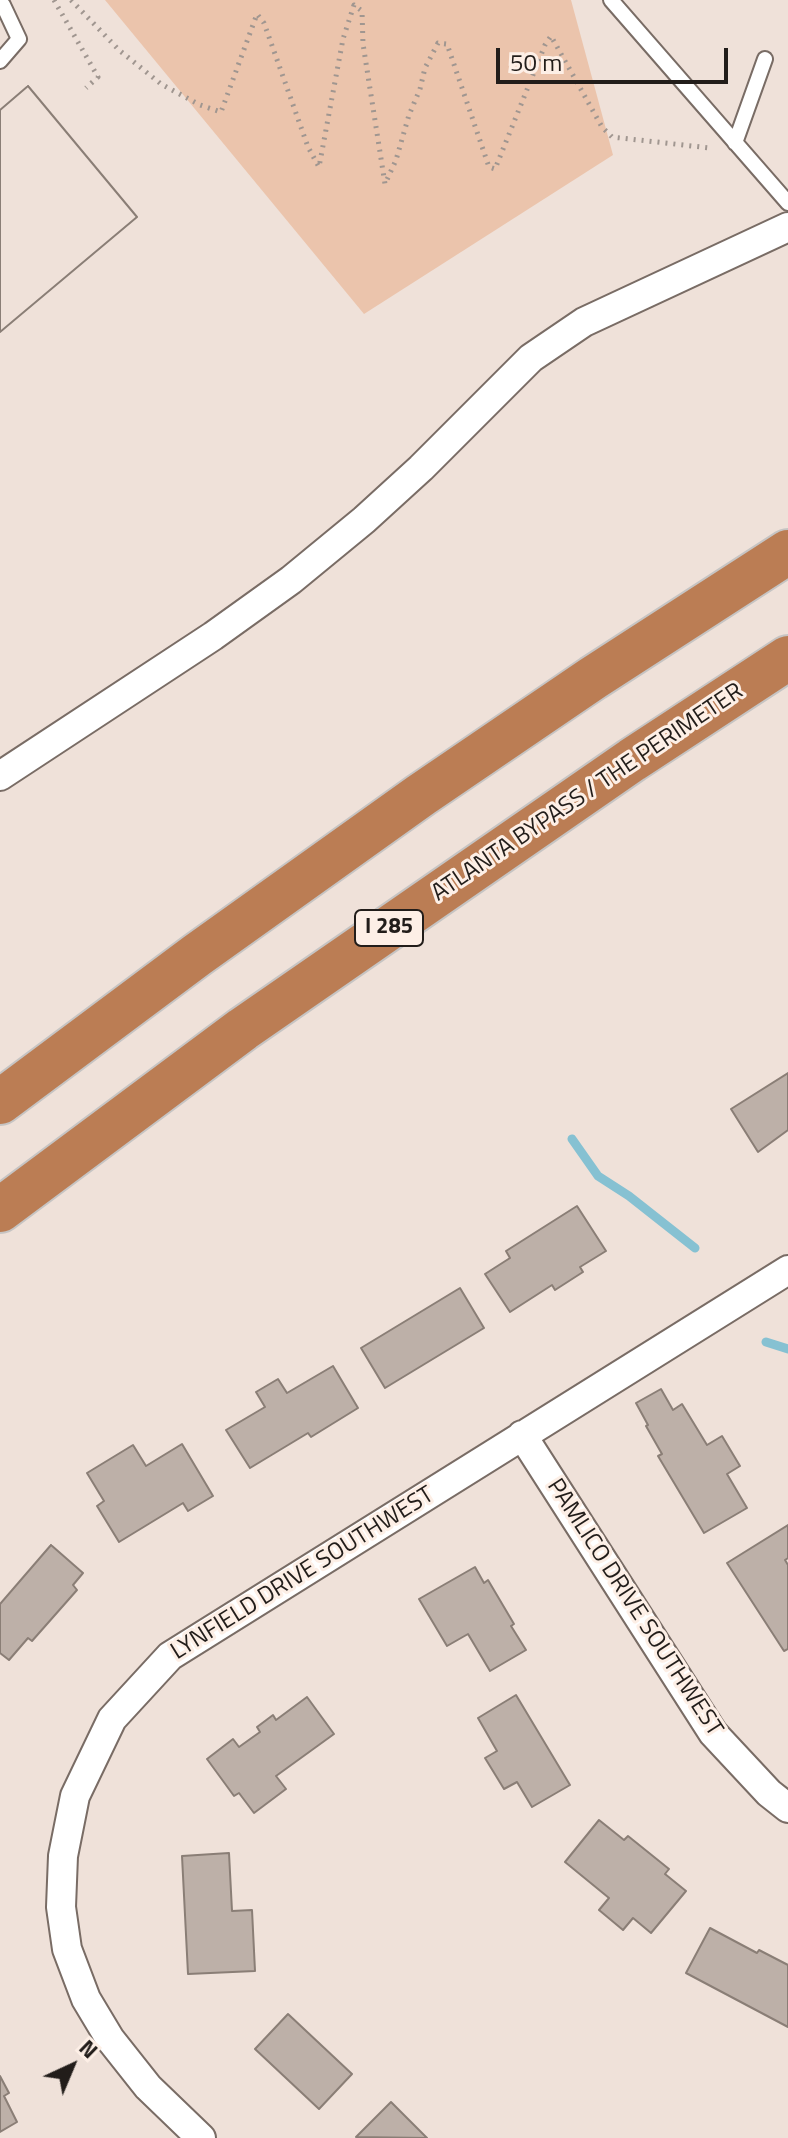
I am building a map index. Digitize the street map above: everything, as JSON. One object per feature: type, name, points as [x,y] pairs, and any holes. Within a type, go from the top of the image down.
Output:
[{"type":"highway","points":[[0,1102],[197,955],[421,795],[580,686],[788,552]]},
{"type":"highway","name":"ATLANTA BYPASS / THE PERIMETER","points":[[0,1210],[256,1020],[632,760],[788,658]]},
{"type":"street","points":[[0,776],[213,636],[291,580],[421,468],[531,358],[584,322],[788,227]]},
{"type":"street","name":"LYNFIELD DRIVE SOUTHWEST","points":[[201,2138],[148,2087],[110,2039],[86,1999],[67,1949],[61,1907],[63,1856],[75,1796],[112,1719],[170,1656],[788,1270]]},
{"type":"street","name":"PAMLICO DRIVE SOUTHWEST","points":[[522,1435],[713,1733],[769,1793],[788,1808]]},
{"type":"lane","points":[[611,0],[788,203]]},
{"type":"lane","points":[[0,61],[19,39],[3,5]]},
{"type":"lane","points":[[735,143],[765,59]]},
{"type":"path","points":[[54,0],[98,77],[86,88]]},
{"type":"path","points":[[71,0],[119,50],[161,84],[221,112],[257,14],[264,23],[308,147],[319,167],[343,39],[354,5],[362,11],[363,44],[385,184],[425,68],[438,43],[447,44],[489,167],[495,169],[551,36],[602,127],[612,137],[731,150],[735,143]]},
{"type":"shaded area","points":[[105,0],[571,0],[613,155],[364,314]]},
{"type":"building","points":[[28,86],[137,217],[0,332],[0,110]]},
{"type":"building","points":[[28,86],[137,217],[0,332],[0,110]]},
{"type":"building","points":[[788,1073],[788,1130],[758,1152],[731,1109]]},
{"type":"building","points":[[577,1206],[606,1251],[580,1267],[583,1272],[555,1290],[552,1285],[510,1312],[485,1274],[510,1258],[506,1251]]},
{"type":"building","points":[[460,1288],[484,1328],[385,1388],[361,1348]]},
{"type":"building","points":[[333,1366],[358,1408],[311,1437],[308,1433],[250,1468],[226,1430],[265,1407],[256,1392],[278,1379],[287,1393]]},
{"type":"building","points":[[661,1389],[673,1410],[682,1404],[707,1445],[722,1436],[740,1466],[727,1474],[747,1508],[704,1533],[658,1456],[662,1454],[636,1403]]},
{"type":"building","points":[[182,1444],[213,1496],[188,1511],[183,1503],[119,1542],[97,1506],[104,1501],[87,1473],[133,1445],[146,1466]]},
{"type":"building","points":[[788,1525],[788,1558],[785,1560],[788,1565],[788,1649],[784,1651],[727,1563]]},
{"type":"building","points":[[51,1545],[83,1573],[73,1585],[77,1590],[32,1641],[28,1638],[9,1660],[0,1653],[0,1604]]},
{"type":"building","points":[[475,1567],[484,1583],[488,1580],[526,1650],[490,1671],[468,1634],[447,1646],[419,1599]]},
{"type":"building","points":[[516,1695],[570,1785],[532,1807],[517,1782],[504,1789],[485,1758],[497,1751],[478,1718]]},
{"type":"building","points":[[307,1697],[334,1734],[276,1776],[286,1789],[254,1813],[239,1793],[234,1796],[207,1759],[233,1739],[239,1747],[260,1732],[257,1727],[273,1715],[276,1720]]},
{"type":"building","points":[[599,1820],[624,1840],[628,1836],[669,1869],[665,1874],[686,1891],[651,1933],[633,1918],[623,1930],[599,1910],[609,1898],[565,1862]]},
{"type":"building","points":[[229,1853],[232,1911],[252,1910],[255,1971],[188,1974],[182,1856]]},
{"type":"building","points":[[710,1928],[757,1953],[759,1950],[788,1965],[788,2027],[686,1973]]},
{"type":"building","points":[[288,2014],[352,2074],[319,2109],[255,2049]]},
{"type":"building","points":[[0,2076],[9,2093],[4,2096],[17,2122],[0,2132]]},
{"type":"building","points":[[391,2102],[427,2138],[356,2137]]},
{"type":"waterway","points":[[572,1139],[598,1176],[629,1196],[695,1248]]},
{"type":"waterway","points":[[766,1342],[788,1349]]}]
